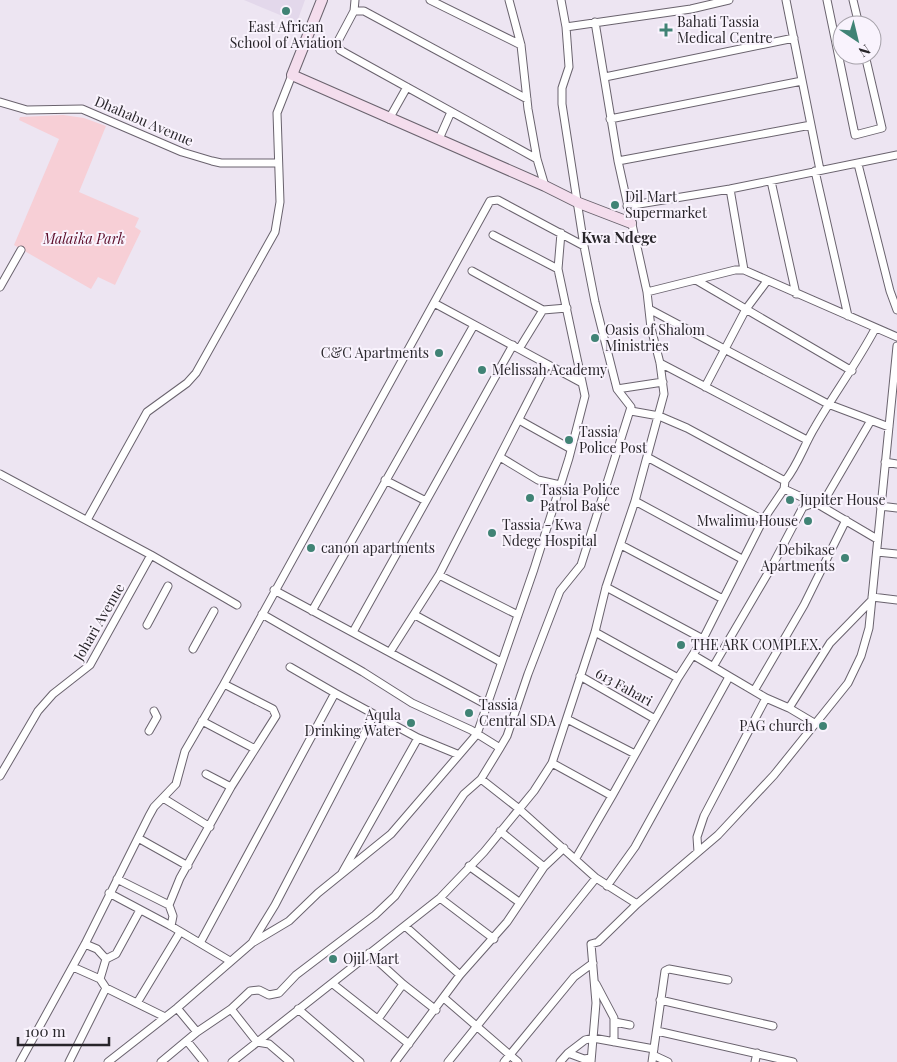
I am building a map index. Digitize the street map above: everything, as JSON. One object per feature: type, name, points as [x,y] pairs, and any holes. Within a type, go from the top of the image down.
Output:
[{"type":"street","points":[[87,520],[147,412],[188,383],[196,373],[267,248],[278,221],[277,113],[322,0]]},
{"type":"street","points":[[355,0],[354,11],[337,44],[338,47],[537,159]]},
{"type":"street","points":[[430,0],[521,45]]},
{"type":"street","points":[[509,0],[521,45],[527,99],[537,159],[545,186]]},
{"type":"street","points":[[161,1062],[197,1032],[231,1009],[250,991],[259,990],[269,994],[280,994],[296,975],[375,915],[395,896],[464,794],[481,780],[500,748],[511,726],[528,674],[560,590],[581,565],[631,411],[629,404],[617,388],[595,302],[584,246],[579,203],[562,104],[562,88],[569,67],[566,27],[561,0]]},
{"type":"street","points":[[566,27],[691,9],[729,0]]},
{"type":"street","points":[[786,0],[811,125],[817,170],[848,316]]},
{"type":"street","points":[[827,0],[832,24]]},
{"type":"street","points":[[853,0],[857,15]]},
{"type":"street","points":[[354,11],[364,11],[527,99]]},
{"type":"street","points":[[237,1060],[298,1009],[333,984],[369,953],[440,898],[539,785],[552,763],[595,632],[606,587],[621,545],[664,394],[660,363],[651,328],[647,292],[618,161],[594,22]]},
{"type":"street","points":[[605,77],[794,38]]},
{"type":"street","points":[[840,65],[855,135],[882,128],[867,65]]},
{"type":"street","points":[[292,75],[545,186],[579,203],[631,223]]},
{"type":"street","points":[[610,118],[802,81]]},
{"type":"street","points":[[389,119],[408,87]]},
{"type":"street","name":"Dhahabu Avenue","points":[[0,102],[20,109],[42,111],[82,109],[182,152],[221,164],[278,163]]},
{"type":"street","points":[[439,139],[451,112]]},
{"type":"street","points":[[618,161],[811,125]]},
{"type":"street","points":[[627,206],[730,189],[897,155]]},
{"type":"street","points":[[858,164],[890,291],[897,310]]},
{"type":"street","points":[[772,181],[796,294]]},
{"type":"street","points":[[730,189],[744,270]]},
{"type":"street","points":[[20,1062],[73,967],[154,807],[176,784],[185,751],[224,684],[274,590],[490,201],[498,200],[584,246]]},
{"type":"street","points":[[108,1062],[177,1008],[252,943],[289,921],[391,834],[457,754],[477,734],[516,614],[534,569],[571,449],[585,396],[558,269],[561,233]]},
{"type":"street","points":[[493,235],[558,269]]},
{"type":"street","points":[[0,287],[21,250]]},
{"type":"street","points":[[472,270],[543,310],[567,308]]},
{"type":"street","points":[[647,292],[735,270],[744,270],[897,337]]},
{"type":"street","points":[[696,280],[852,371]]},
{"type":"street","points":[[705,387],[723,349],[746,309],[767,281]]},
{"type":"street","points":[[434,303],[582,383]]},
{"type":"street","points":[[353,632],[424,500],[516,347],[543,310]]},
{"type":"street","points":[[649,310],[828,404],[889,428]]},
{"type":"street","points":[[312,610],[474,325]]},
{"type":"street","points":[[576,858],[702,639],[721,598],[807,440],[828,404],[852,371],[875,329]]},
{"type":"street","points":[[568,1053],[591,1060],[595,983],[591,944],[598,942],[637,904],[718,835],[768,782],[840,695],[855,670],[869,628],[885,462],[889,428],[893,419],[897,346]]},
{"type":"street","points":[[660,363],[807,440]]},
{"type":"street","points":[[390,652],[439,576],[547,364]]},
{"type":"street","points":[[617,388],[663,382]]},
{"type":"street","points":[[631,411],[659,416],[687,428],[878,539]]},
{"type":"street","points":[[519,420],[571,449]]},
{"type":"street","points":[[822,506],[870,422]]},
{"type":"street","points":[[500,457],[538,480],[560,485]]},
{"type":"street","points":[[647,457],[763,520]]},
{"type":"street","points":[[885,462],[897,464]]},
{"type":"street","points":[[0,474],[87,520],[237,604]]},
{"type":"street","points":[[385,480],[424,500]]},
{"type":"street","points":[[634,501],[742,559]]},
{"type":"street","points":[[712,667],[771,568],[801,509],[812,504],[822,506]]},
{"type":"street","points":[[880,506],[897,508]]},
{"type":"street","points":[[754,691],[804,605],[846,520]]},
{"type":"street","points":[[621,545],[721,598]]},
{"type":"street","points":[[876,552],[897,554]]},
{"type":"street","name":"Johari Avenue","points":[[0,776],[38,710],[54,694],[90,665],[151,556]]},
{"type":"street","points":[[439,576],[516,614]]},
{"type":"street","points":[[147,625],[168,586]]},
{"type":"street","points":[[606,587],[702,639]]},
{"type":"street","points":[[274,590],[487,705]]},
{"type":"street","points":[[789,708],[830,642],[872,599],[897,600]]},
{"type":"street","points":[[193,649],[214,611]]},
{"type":"street","points":[[262,614],[363,672],[412,703],[477,734],[500,748]]},
{"type":"street","points":[[415,615],[501,662]]},
{"type":"street","points":[[595,632],[678,678]]},
{"type":"street","points":[[693,655],[766,698],[789,708],[816,724]]},
{"type":"street","points":[[290,667],[418,738],[457,754]]},
{"type":"street","name":"613 Fahari","points":[[580,676],[655,719]]},
{"type":"street","points":[[607,886],[635,847],[729,677]]},
{"type":"street","points":[[171,926],[173,916],[169,905],[180,878],[231,787],[276,716],[276,712],[224,684]]},
{"type":"street","points":[[200,943],[336,694]]},
{"type":"street","points":[[698,852],[697,837],[702,822],[766,698]]},
{"type":"street","points":[[149,731],[158,717],[154,711]]},
{"type":"street","points":[[252,943],[275,905],[374,715]]},
{"type":"street","points":[[567,719],[635,754]]},
{"type":"street","points":[[202,721],[255,750]]},
{"type":"street","points":[[340,876],[418,738]]},
{"type":"street","points":[[552,763],[612,796]]},
{"type":"street","points":[[206,774],[231,787]]},
{"type":"street","points":[[481,780],[518,808],[576,858],[596,878],[637,904]]},
{"type":"street","points":[[163,798],[210,827]]},
{"type":"street","points":[[500,831],[544,867]]},
{"type":"street","points":[[138,838],[188,866]]},
{"type":"street","points":[[395,1062],[436,1010],[460,975],[494,939],[544,867],[564,848]]},
{"type":"street","points":[[469,866],[519,902]]},
{"type":"street","points":[[448,1062],[596,878]]},
{"type":"street","points":[[118,880],[169,905]]},
{"type":"street","points":[[109,894],[171,926],[230,961]]},
{"type":"street","points":[[440,898],[494,939]]},
{"type":"street","points":[[100,979],[106,960],[116,954],[140,910]]},
{"type":"street","points":[[405,926],[460,975]]},
{"type":"street","points":[[137,1003],[180,932]]},
{"type":"street","points":[[85,944],[97,950],[106,960]]},
{"type":"street","points":[[369,953],[403,984],[436,1010]]},
{"type":"street","points":[[504,1062],[574,977],[593,964]]},
{"type":"street","points":[[73,967],[100,979],[106,988],[164,1017]]},
{"type":"street","points":[[653,1055],[660,1000],[667,970],[728,980]]},
{"type":"street","points":[[595,983],[615,1022],[614,1042]]},
{"type":"street","points":[[333,984],[409,1044]]},
{"type":"street","points":[[378,1019],[403,984]]},
{"type":"street","points":[[69,1062],[106,988]]},
{"type":"street","points":[[444,998],[518,1062]]},
{"type":"street","points":[[660,1000],[773,1026]]},
{"type":"street","points":[[177,1008],[197,1032]]},
{"type":"street","points":[[231,1009],[257,1042],[268,1044],[290,1062]]},
{"type":"street","points":[[298,1009],[360,1062]]},
{"type":"street","points":[[615,1022],[630,1025]]},
{"type":"street","points":[[657,1031],[794,1062]]},
{"type":"street","points":[[560,1062],[585,1040],[593,1038],[614,1042],[668,1062]]},
{"type":"street","points":[[187,1041],[204,1062]]},
{"type":"street","points":[[755,1062],[757,1053]]},
{"type":"shaded area","name":"East African School of Aviation","points":[[244,0],[305,0],[297,22]]},
{"type":"green space","name":"Malaika Park","points":[[63,115],[84,118],[106,126],[79,192],[139,218],[135,227],[141,231],[115,285],[98,277],[91,289],[14,245],[59,139],[19,120],[20,117]]},
{"type":"place","name":"East African School of Aviation","points":[[286,11]]},
{"type":"place","name":"Bahati Tassia Medical Centre","points":[[666,30]]},
{"type":"place","name":"Dil Mart Supermarket","points":[[615,205]]},
{"type":"place","name":"Oasis of Shalom Ministries","points":[[595,338]]},
{"type":"place","name":"C&C Apartments","points":[[439,353]]},
{"type":"place","name":"Melissah Academy","points":[[482,370]]},
{"type":"place","name":"Tassia Police Post","points":[[569,440]]},
{"type":"place","name":"Tassia Police Patrol Base","points":[[530,498]]},
{"type":"place","name":"Jupiter House","points":[[790,500]]},
{"type":"place","name":"Mwalimu House","points":[[808,521]]},
{"type":"place","name":"Tassia - Kwa Ndege Hospital","points":[[492,533]]},
{"type":"place","name":"canon apartments","points":[[311,548]]},
{"type":"place","name":"Debikase Apartments","points":[[845,558]]},
{"type":"place","name":"THE ARK COMPLEX.","points":[[681,645]]},
{"type":"place","name":"Tassia Central SDA","points":[[469,713]]},
{"type":"place","name":"Aqula Drinking Water","points":[[411,723]]},
{"type":"place","name":"PAG church","points":[[823,726]]},
{"type":"place","name":"Ojil Mart","points":[[333,959]]},
{"type":"district","name":"Kwa Ndege","points":[[619,238]]}]
